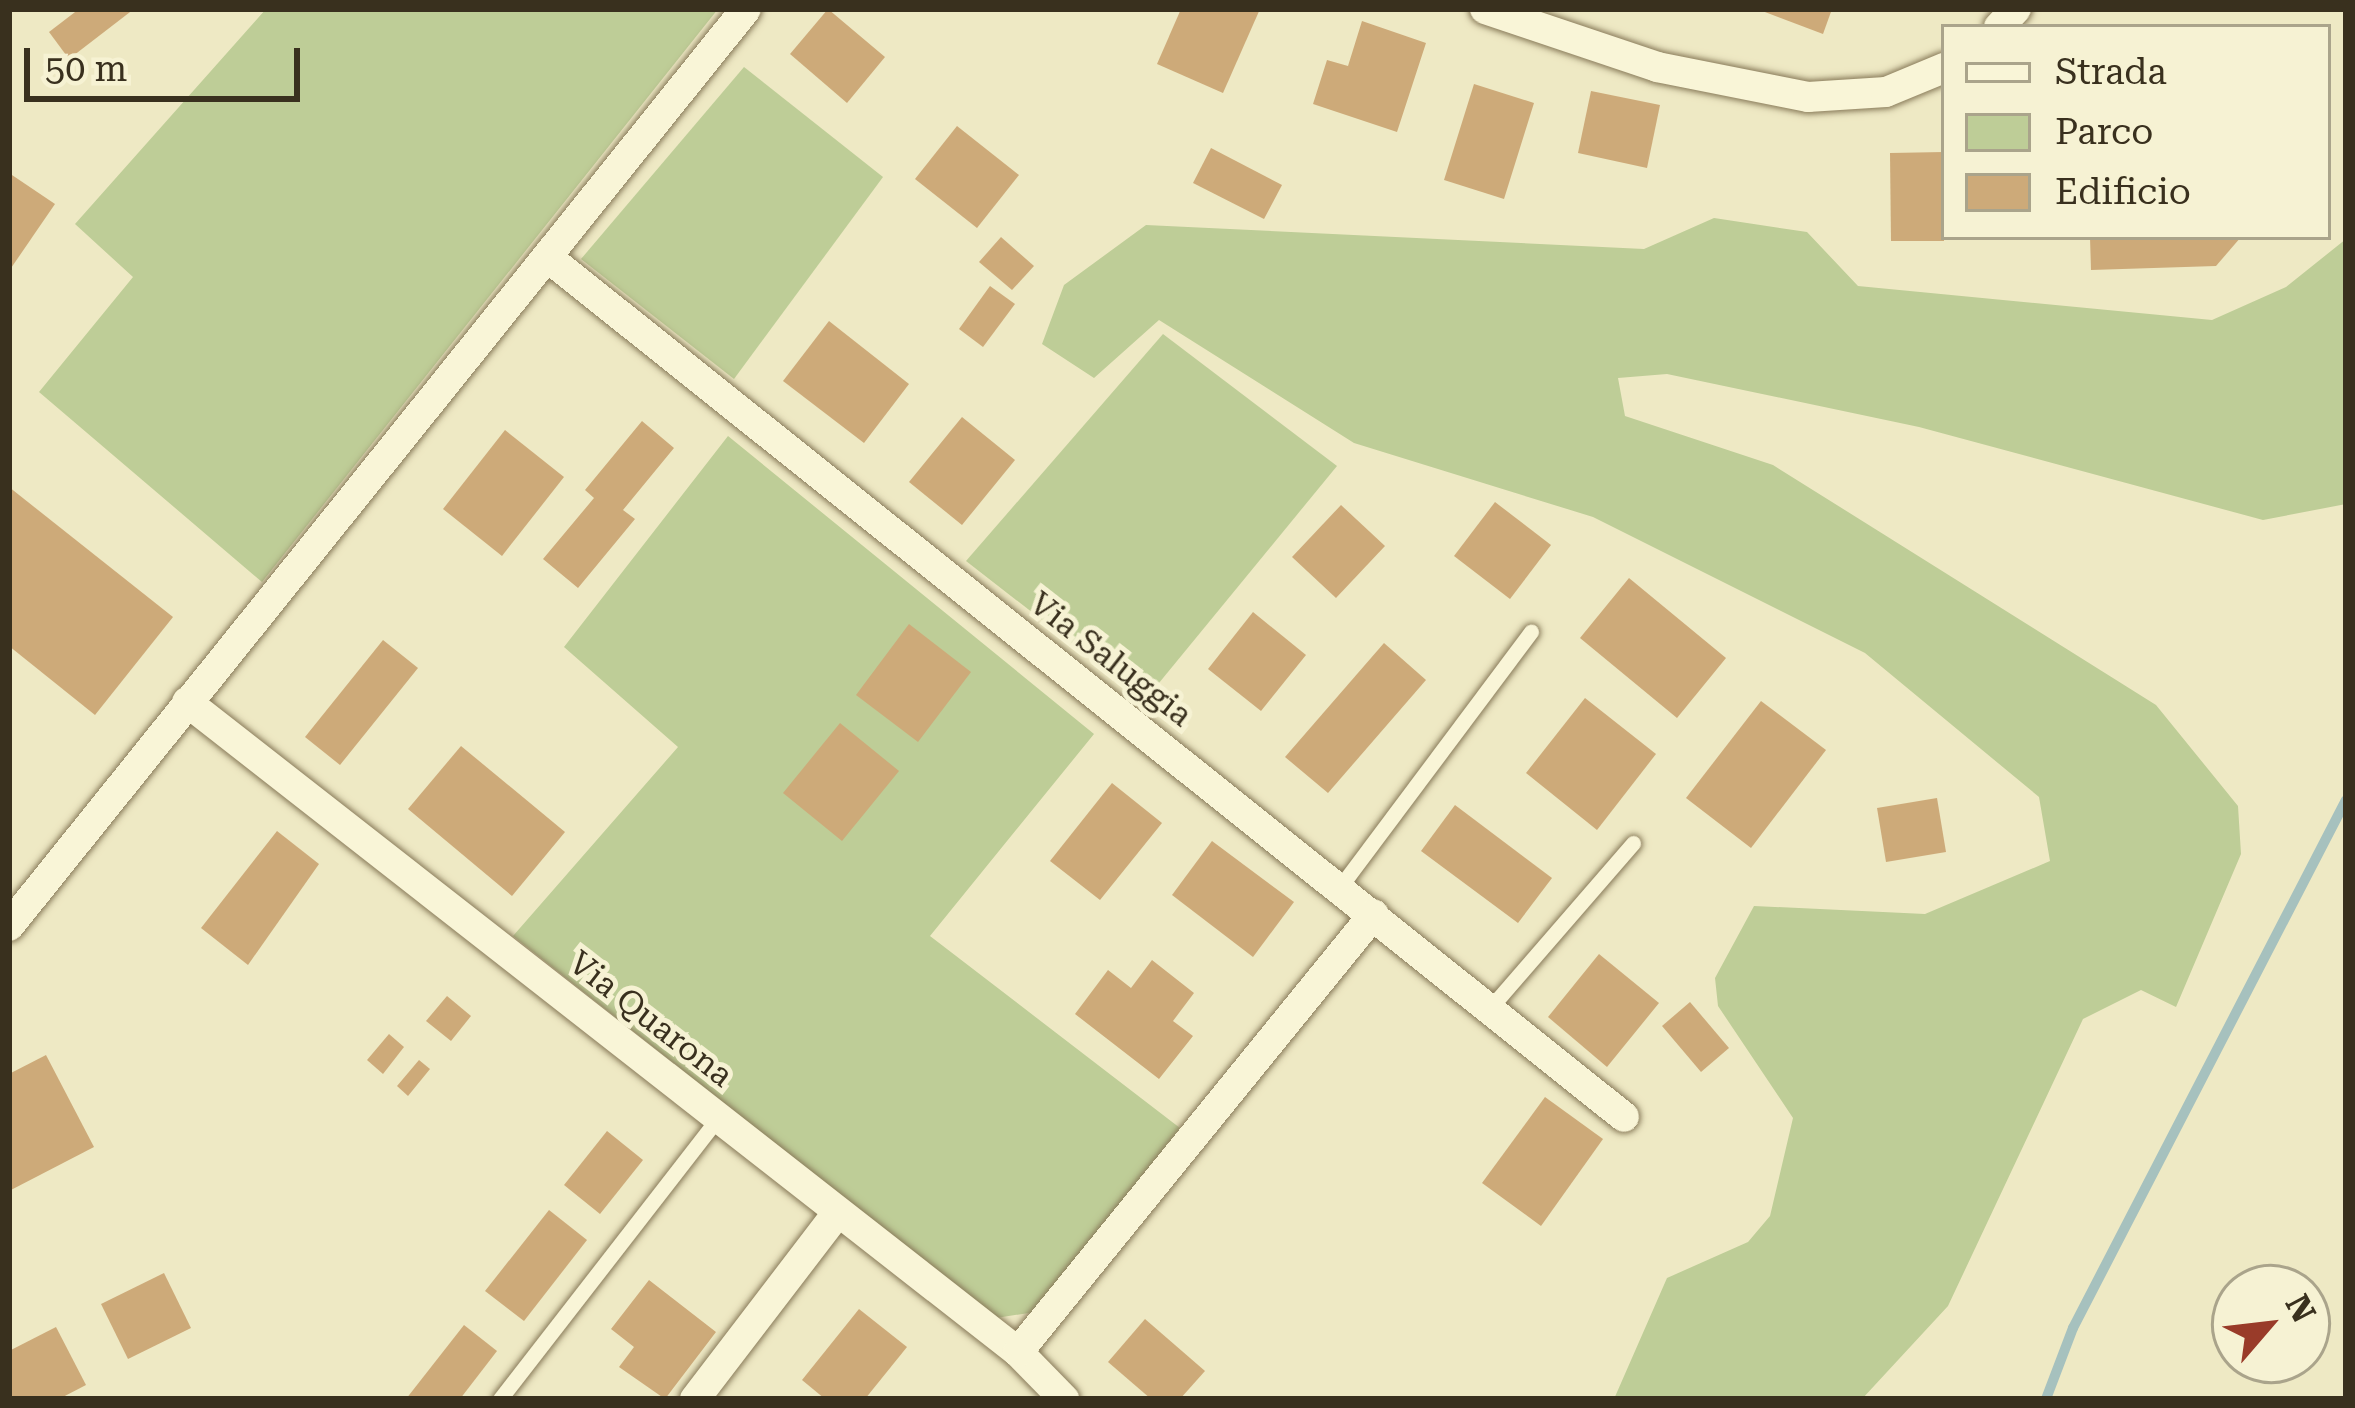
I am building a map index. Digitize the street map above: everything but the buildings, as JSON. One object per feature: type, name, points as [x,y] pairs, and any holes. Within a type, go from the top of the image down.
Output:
[{"type":"street","points":[[9,926],[551,260],[746,9]]},
{"type":"street","points":[[1485,9],[1657,67],[1789,94],[1858,98],[1941,69]]},
{"type":"street","name":"Via Saluggia","points":[[551,260],[1624,1117]]},
{"type":"street","name":"Via Quarona","points":[[187,702],[1018,1352],[1064,1399]]},
{"type":"street","points":[[1018,1352],[1374,914]]},
{"type":"street","points":[[695,1399],[838,1212]]},
{"type":"lane","points":[[1340,887],[1532,632]]},
{"type":"lane","points":[[1491,1007],[1633,843]]},
{"type":"lane","points":[[500,1399],[718,1117]]},
{"type":"green space","points":[[266,9],[718,9],[262,582],[39,392],[133,277],[75,224]]},
{"type":"green space","points":[[744,67],[883,177],[734,379],[581,259]]},
{"type":"green space","points":[[1714,218],[1807,232],[1858,286],[2212,320],[2286,287],[2346,239],[2346,504],[2263,520],[1919,427],[1667,374],[1618,378],[1625,416],[1773,465],[2156,705],[2238,806],[2241,854],[2176,1007],[2141,990],[2083,1019],[1948,1306],[1862,1399],[1614,1399],[1667,1278],[1748,1242],[1770,1216],[1793,1118],[1718,1006],[1715,978],[1754,906],[1925,914],[2050,861],[2039,797],[1865,653],[1593,517],[1354,443],[1159,320],[1094,378],[1042,344],[1064,285],[1146,225],[1644,249]]},
{"type":"green space","points":[[1163,334],[1337,466],[1145,700],[966,561]]},
{"type":"green space","points":[[728,436],[1094,734],[930,936],[1180,1128],[1035,1312],[996,1318],[513,936],[678,747],[564,647]]},
{"type":"waterway","points":[[2046,1399],[2073,1328],[2346,800]]}]
